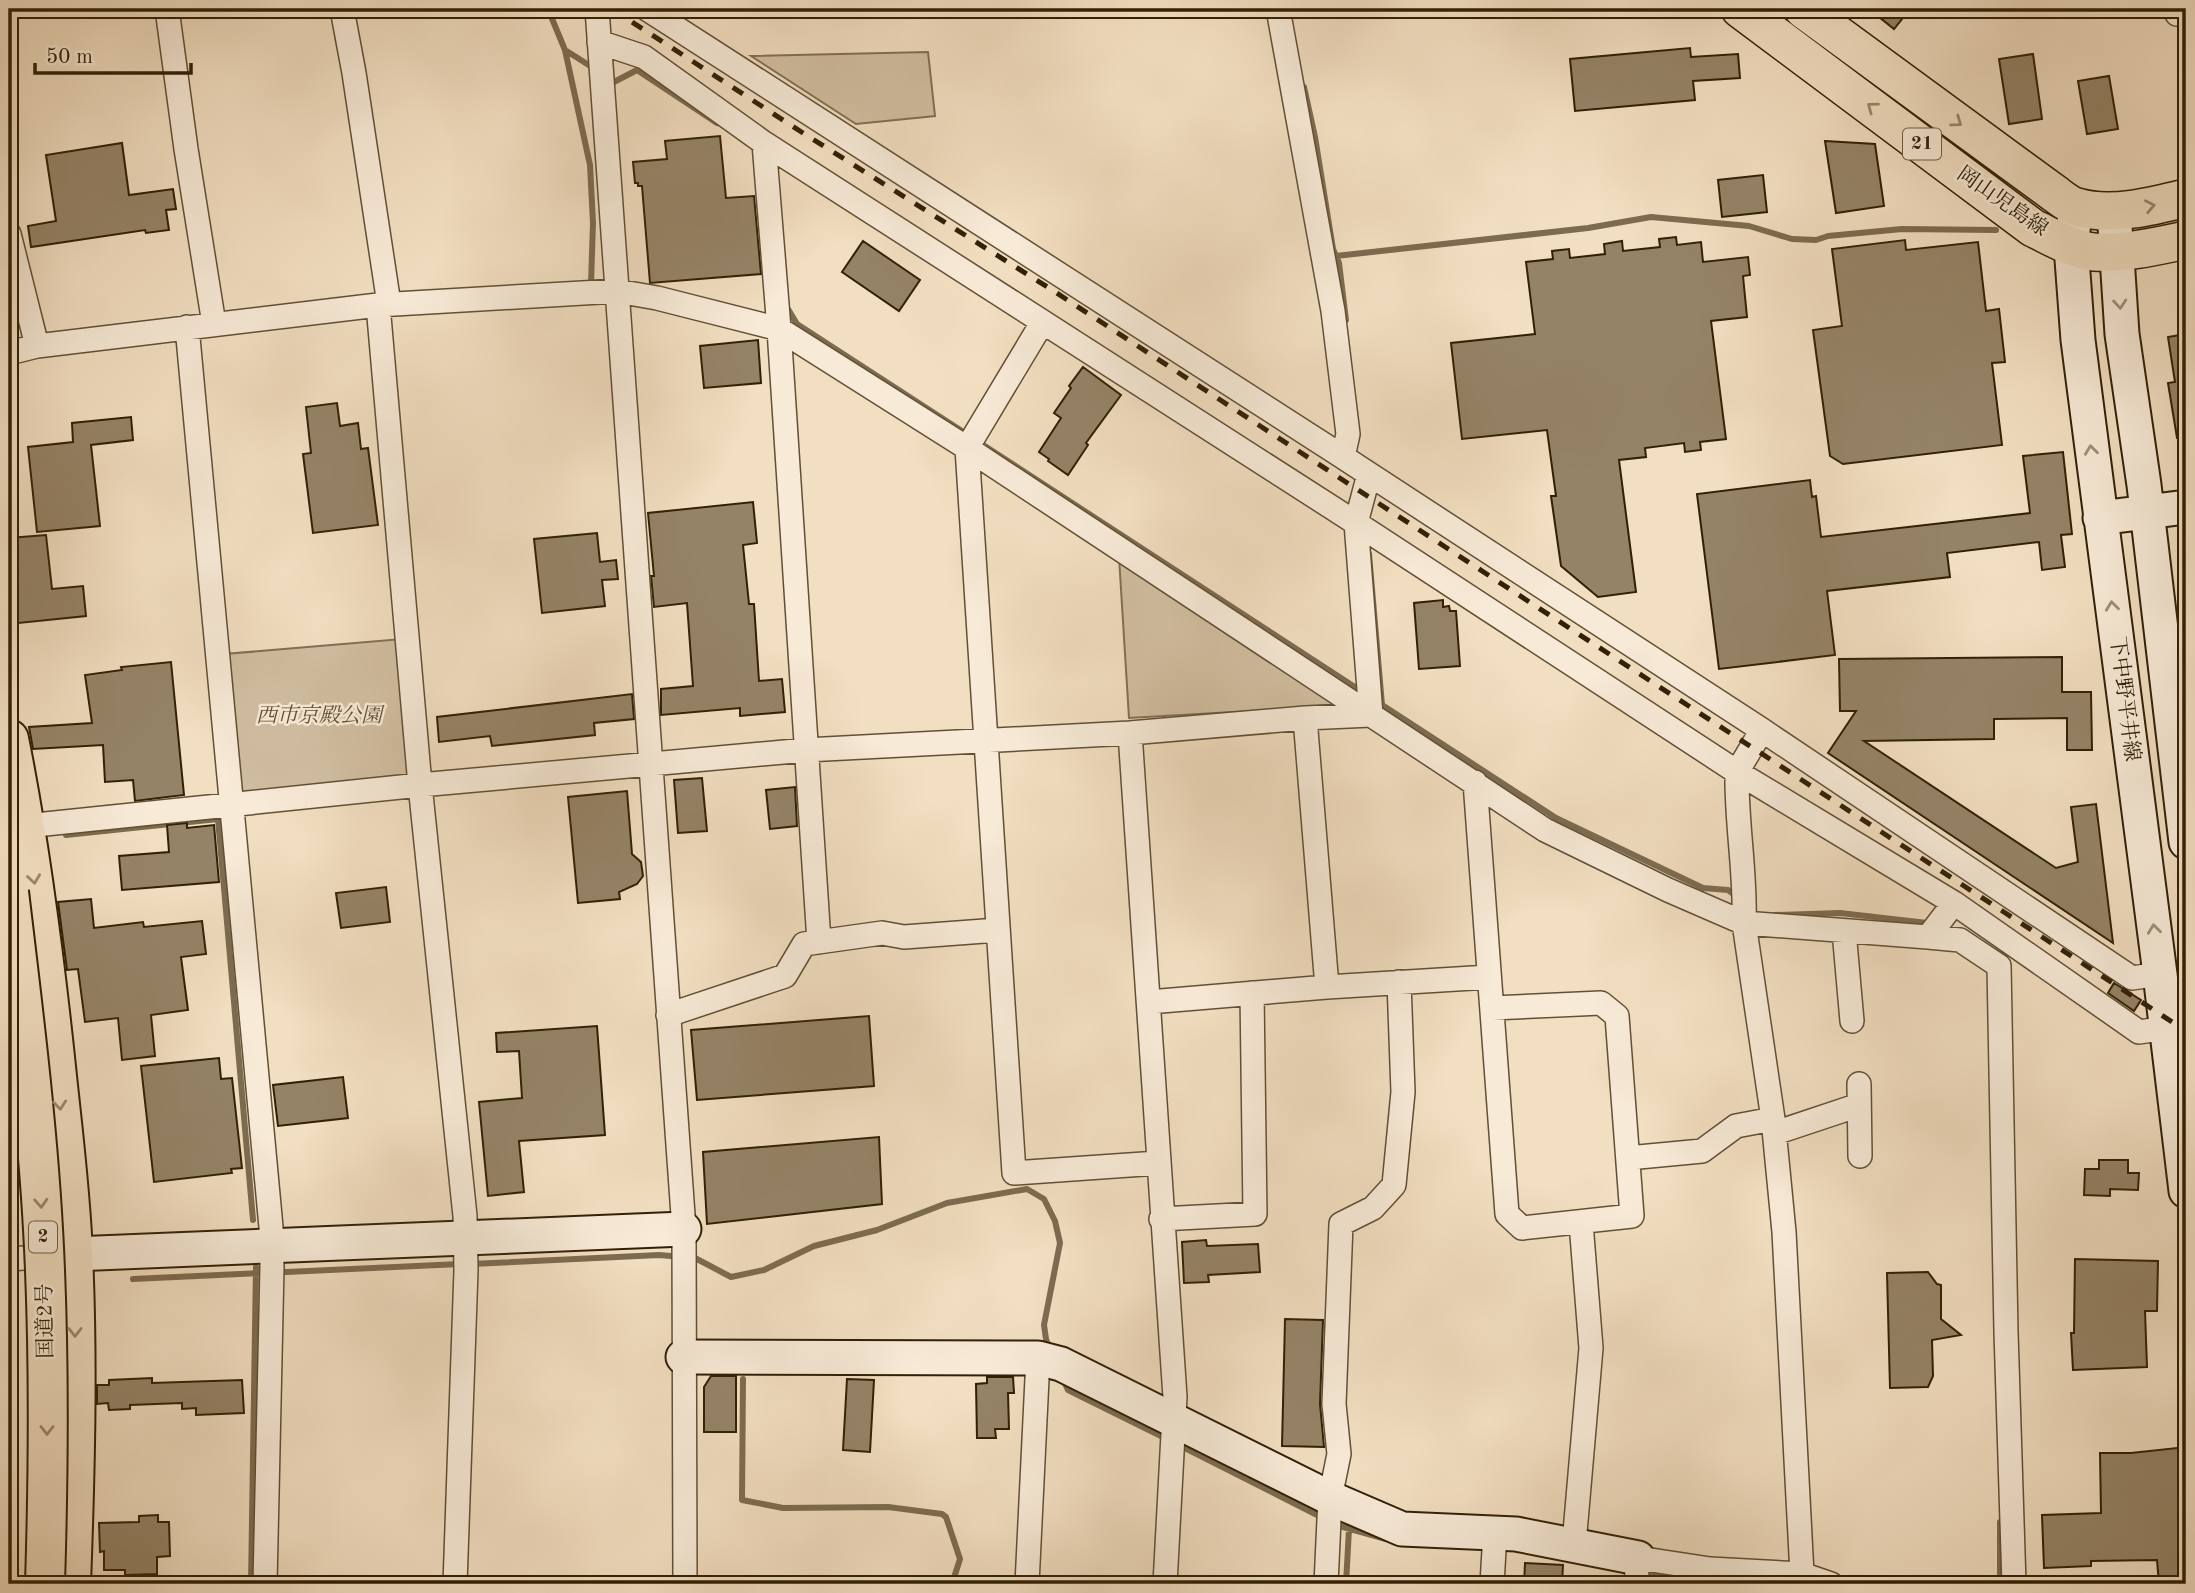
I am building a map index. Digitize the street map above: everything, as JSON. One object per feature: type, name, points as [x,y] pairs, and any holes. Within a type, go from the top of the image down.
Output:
[{"type":"highway","points":[[9,739],[26,826],[46,968],[73,1254],[75,1478],[71,1584]]},
{"type":"highway","name":"国道2号","points":[[9,891],[32,1086],[47,1311],[48,1482],[44,1584]]},
{"type":"highway","name":"国道2号","points":[[9,1122],[20,1312],[21,1482],[18,1584]]},
{"type":"main road","name":"岡山児島線","points":[[1740,9],[2033,228],[2071,246],[2093,252],[2156,247],[2186,240]]},
{"type":"main road","name":"岡山児島線","points":[[1803,9],[2054,193],[2077,207],[2114,211],[2148,208],[2186,198]]},
{"type":"street","points":[[167,9],[214,324]]},
{"type":"street","points":[[342,9],[355,74],[384,304],[420,785],[466,1255],[455,1584]]},
{"type":"street","points":[[597,9],[684,1248],[685,1584]]},
{"type":"street","points":[[647,9],[1762,730],[2132,978],[2160,974]]},
{"type":"street","points":[[1278,9],[1333,311],[1348,434],[1343,457]]},
{"type":"street","points":[[2177,9],[2177,14],[2186,13]]},
{"type":"street","points":[[600,63],[643,57],[764,150],[1356,523],[1737,772],[1954,903],[2139,1032],[2167,1028]]},
{"type":"street","points":[[764,150],[779,329],[819,942]]},
{"type":"street","name":"下中野平井線","points":[[2077,207],[2071,246],[2078,340],[2186,1191]]},
{"type":"street","points":[[2114,211],[2122,334],[2147,513],[2186,842]]},
{"type":"street","points":[[9,234],[37,346]]},
{"type":"street","points":[[9,353],[37,346],[384,304],[617,291],[657,298],[779,329],[971,441],[1370,702],[1475,782],[1545,830],[1668,890],[1844,931],[1960,940],[1999,966],[2014,1584]]},
{"type":"street","points":[[1042,323],[971,441],[985,741],[1014,1173],[1158,1163]]},
{"type":"street","points":[[187,327],[272,1264],[265,1584]]},
{"type":"street","points":[[1369,474],[1356,523],[1370,702]]},
{"type":"street","points":[[2100,518],[2186,507]]},
{"type":"street","points":[[26,826],[420,785],[806,750],[1130,733],[1305,718],[1370,702]]},
{"type":"street","points":[[1305,718],[1327,987]]},
{"type":"street","points":[[1762,730],[1737,772],[1737,795],[1745,910],[1774,1126],[1784,1232],[1802,1574]]},
{"type":"street","points":[[1130,733],[1175,1397],[1165,1584]]},
{"type":"street","points":[[1475,782],[1507,1214],[1522,1228],[1632,1216],[1617,1016],[1601,1003],[1493,1008]]},
{"type":"street","points":[[1928,937],[1954,903]]},
{"type":"street","points":[[668,1015],[785,976],[804,944],[882,933],[904,937],[998,930]]},
{"type":"street","points":[[1844,931],[1852,1021]]},
{"type":"street","points":[[1149,1002],[1489,977]]},
{"type":"street","points":[[1326,1584],[1329,1513],[1339,1454],[1335,1404],[1341,1224],[1373,1208],[1394,1185],[1403,1092],[1399,982]]},
{"type":"street","points":[[1161,1219],[1255,1214],[1252,993]]},
{"type":"street","points":[[1628,1158],[1702,1151],[1736,1126],[1774,1126],[1859,1095],[1860,1156]]},
{"type":"street","points":[[1574,1544],[1591,1348],[1581,1223]]},
{"type":"street","points":[[9,1259],[73,1254],[272,1264],[684,1248]]},
{"type":"street","points":[[683,1357],[1050,1361],[1174,1435],[1329,1513],[1402,1529],[1494,1543],[1516,1534],[1574,1544],[1637,1571],[1710,1569],[1751,1578],[1802,1574],[1830,1584]]},
{"type":"street","points":[[1027,1584],[1050,1361]]},
{"type":"street","points":[[1492,1584],[1494,1543]]},
{"type":"green space","points":[[928,52],[935,116],[856,124],[751,56]]},
{"type":"green space","points":[[1119,557],[1335,698],[1335,706],[1129,718]]},
{"type":"green space","name":"西市京殿公園","points":[[402,639],[413,769],[403,779],[237,793],[225,654]]},
{"type":"building","points":[[1869,9],[1910,9],[1894,29]]},
{"type":"building","points":[[1690,48],[1691,57],[1738,54],[1740,78],[1693,81],[1695,100],[1575,111],[1570,59]]},
{"type":"building","points":[[2033,54],[2042,119],[2009,124],[1999,59]]},
{"type":"building","points":[[2109,76],[2118,129],[2087,134],[2078,81]]},
{"type":"building","points":[[720,136],[726,198],[754,196],[761,274],[650,283],[642,186],[635,183],[633,162],[667,159],[665,141]]},
{"type":"building","points":[[1825,141],[1875,144],[1884,206],[1836,213]]},
{"type":"building","points":[[122,143],[129,195],[173,189],[176,209],[166,210],[169,230],[146,233],[145,230],[31,247],[28,226],[56,221],[46,155]]},
{"type":"building","points":[[1763,175],[1767,212],[1722,217],[1718,180]]},
{"type":"building","points":[[1676,237],[1677,245],[1701,242],[1703,262],[1748,257],[1750,275],[1743,276],[1747,317],[1711,321],[1726,439],[1700,442],[1701,450],[1685,452],[1684,443],[1645,448],[1646,457],[1619,460],[1636,592],[1598,597],[1561,566],[1551,496],[1556,496],[1547,430],[1462,439],[1451,343],[1535,334],[1526,262],[1553,259],[1552,251],[1569,249],[1570,258],[1605,254],[1604,244],[1622,241],[1623,251],[1660,247],[1659,239]]},
{"type":"building","points":[[1905,240],[1906,250],[1978,242],[1986,311],[1999,309],[2005,362],[1992,363],[2002,445],[1843,464],[1830,456],[1813,330],[1842,326],[1832,249]]},
{"type":"building","points":[[863,241],[920,280],[899,311],[842,272]]},
{"type":"building","points":[[2186,334],[2186,437],[2177,438],[2168,383],[2175,382],[2168,337]]},
{"type":"building","points":[[758,340],[761,383],[704,388],[700,346]]},
{"type":"building","points":[[1083,367],[1121,395],[1086,443],[1088,445],[1068,475],[1039,452],[1061,418],[1054,413]]},
{"type":"building","points":[[337,403],[340,426],[358,423],[361,449],[368,448],[378,525],[313,533],[303,454],[311,453],[306,407]]},
{"type":"building","points":[[131,417],[133,440],[91,445],[100,526],[37,532],[28,447],[73,442],[72,423]]},
{"type":"building","points":[[2063,452],[2072,534],[2061,535],[2065,567],[2042,570],[2039,542],[1947,553],[1950,577],[1827,591],[1835,655],[1719,669],[1697,494],[1810,480],[1812,497],[1816,496],[1821,537],[2030,513],[2023,456]]},
{"type":"building","points":[[753,502],[757,543],[743,545],[749,604],[754,604],[759,681],[782,679],[785,712],[740,716],[740,708],[661,715],[661,689],[693,686],[687,603],[654,607],[648,513]]},
{"type":"building","points":[[597,533],[600,562],[616,560],[618,579],[602,580],[605,606],[542,613],[534,539]]},
{"type":"building","points":[[46,535],[52,589],[83,586],[86,616],[9,624],[9,538]]},
{"type":"building","points":[[1443,600],[1443,607],[1449,606],[1450,611],[1456,611],[1460,666],[1419,669],[1414,603]]},
{"type":"building","points":[[2062,657],[2062,692],[2091,692],[2092,750],[2067,750],[2067,718],[1994,719],[1994,739],[1864,741],[2056,868],[2078,862],[2071,807],[2096,804],[2113,943],[1828,753],[1856,711],[1840,711],[1839,659]]},
{"type":"building","points":[[171,662],[184,795],[135,801],[133,780],[105,782],[103,745],[33,749],[29,727],[92,723],[85,675],[122,670],[121,667]]},
{"type":"building","points":[[632,694],[634,719],[594,723],[595,735],[492,746],[490,736],[439,742],[437,717]]},
{"type":"building","points":[[702,778],[707,831],[678,833],[674,780]]},
{"type":"building","points":[[795,787],[797,826],[770,829],[766,790]]},
{"type":"building","points":[[627,791],[632,854],[641,862],[643,876],[637,884],[619,892],[620,899],[578,903],[568,797]]},
{"type":"building","points":[[187,823],[187,828],[214,825],[219,882],[122,890],[119,856],[169,852],[167,825]]},
{"type":"building","points":[[386,887],[390,922],[341,928],[336,893]]},
{"type":"building","points":[[91,899],[94,928],[143,922],[144,927],[202,921],[206,954],[181,957],[188,1010],[151,1015],[155,1056],[122,1060],[118,1018],[85,1022],[78,969],[67,970],[58,902]]},
{"type":"building","points":[[2114,983],[2141,1000],[2134,1011],[2108,993]]},
{"type":"building","points":[[869,1016],[874,1086],[697,1100],[691,1030]]},
{"type":"building","points":[[597,1026],[605,1135],[519,1141],[524,1192],[488,1196],[479,1102],[522,1098],[519,1051],[497,1052],[496,1033]]},
{"type":"building","points":[[219,1058],[221,1079],[232,1078],[242,1168],[231,1169],[232,1173],[154,1182],[141,1066]]},
{"type":"building","points":[[343,1077],[348,1118],[278,1126],[273,1085]]},
{"type":"building","points":[[879,1137],[882,1204],[707,1224],[703,1152]]},
{"type":"building","points":[[2099,1160],[2128,1160],[2128,1173],[2139,1173],[2138,1190],[2110,1189],[2110,1196],[2084,1195],[2085,1169],[2099,1169]]},
{"type":"building","points":[[1206,1240],[1207,1246],[1258,1244],[1260,1272],[1208,1275],[1209,1282],[1184,1283],[1182,1242]]},
{"type":"building","points":[[2075,1259],[2158,1261],[2157,1311],[2145,1311],[2147,1367],[2073,1370],[2071,1333],[2074,1333]]},
{"type":"building","points":[[1928,1272],[1937,1284],[1941,1285],[1941,1319],[1961,1335],[1932,1340],[1933,1376],[1928,1387],[1890,1388],[1887,1273]]},
{"type":"building","points":[[1285,1319],[1323,1320],[1320,1404],[1324,1447],[1282,1446]]},
{"type":"building","points":[[711,1376],[736,1376],[736,1432],[704,1432],[704,1387]]},
{"type":"building","points":[[987,1377],[1013,1377],[1014,1393],[1008,1393],[1009,1429],[995,1429],[996,1438],[977,1438],[976,1384],[987,1383]]},
{"type":"building","points":[[152,1378],[152,1383],[242,1380],[244,1413],[196,1415],[196,1408],[182,1409],[182,1403],[130,1405],[130,1409],[109,1410],[108,1403],[97,1404],[97,1385],[109,1385],[109,1380]]},
{"type":"building","points":[[847,1379],[874,1380],[870,1452],[843,1450]]},
{"type":"building","points":[[2186,1447],[2186,1584],[2159,1584],[2157,1560],[2091,1561],[2091,1566],[2044,1568],[2042,1515],[2101,1513],[2100,1453],[2131,1453]]},
{"type":"building","points":[[158,1515],[158,1522],[169,1522],[170,1556],[157,1557],[157,1574],[125,1575],[125,1570],[104,1570],[99,1523],[139,1522],[139,1516]]},
{"type":"building","points":[[1525,1563],[1563,1565],[1562,1584],[1524,1584]]},
{"type":"waterway","points":[[548,9],[565,50],[590,165],[593,223],[591,284]]},
{"type":"waterway","points":[[565,50],[595,69]]},
{"type":"waterway","points":[[607,77],[614,82],[637,70],[717,123]]},
{"type":"waterway","points":[[1304,87],[1333,249],[1339,263],[1346,320]]},
{"type":"waterway","points":[[1336,256],[1588,228],[1651,217],[1749,226],[1792,239],[1816,240],[1828,236],[1902,229],[1996,230]]},
{"type":"waterway","points":[[785,304],[797,324],[968,435]]},
{"type":"waterway","points":[[977,441],[1364,693]]},
{"type":"waterway","points":[[1369,554],[1382,705]]},
{"type":"waterway","points":[[1376,701],[1556,818],[1703,888],[1728,890],[1739,898]]},
{"type":"waterway","points":[[66,835],[218,819],[253,1220]]},
{"type":"waterway","points":[[1775,915],[1840,913],[1927,923]]},
{"type":"waterway","points":[[471,1264],[659,1255],[695,1258],[731,1277],[764,1270],[814,1246],[877,1230],[947,1203],[1027,1189],[1044,1199],[1055,1221],[1060,1243],[1044,1325],[1050,1350]]},
{"type":"waterway","points":[[133,1279],[460,1264]]},
{"type":"waterway","points":[[251,1584],[256,1267]]},
{"type":"waterway","points":[[743,1379],[742,1500],[783,1508],[888,1507],[942,1514],[946,1517],[960,1559],[952,1584]]},
{"type":"waterway","points":[[1063,1379],[1068,1390],[1167,1439]]},
{"type":"waterway","points":[[1177,1444],[1323,1518]]},
{"type":"waterway","points":[[2000,1522],[2000,1584]]},
{"type":"waterway","points":[[1333,1523],[1386,1539]]},
{"type":"waterway","points":[[1346,1584],[1349,1529]]},
{"type":"waterway","points":[[1643,1572],[1677,1575]]},
{"type":"waterway","points":[[1834,1578],[1853,1584]]},
{"type":"waterway","points":[[1747,1582],[1766,1584]]},
{"type":"railway","points":[[612,9],[1049,288],[2186,1031]]}]
